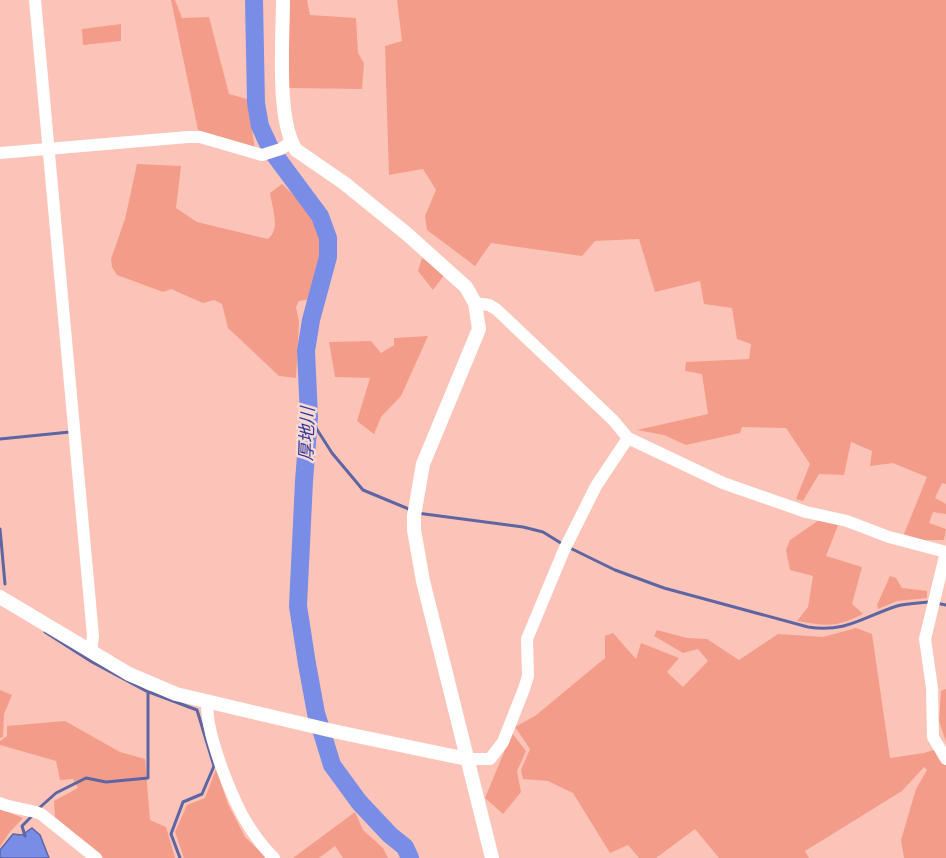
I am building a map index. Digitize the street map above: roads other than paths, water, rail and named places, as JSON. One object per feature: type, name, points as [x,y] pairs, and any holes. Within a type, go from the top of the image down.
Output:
[{"type":"street","points":[[35,0],[51,150],[93,636],[91,652]]},
{"type":"street","points":[[283,0],[286,146]]},
{"type":"street","points":[[0,153],[200,137],[265,155],[286,146],[296,150],[344,183],[407,234],[466,287],[476,303],[479,329],[423,464],[414,530],[423,581],[492,858]]},
{"type":"street","points":[[476,303],[489,305],[496,309],[613,420],[628,438],[723,483],[806,512],[847,521],[889,537],[946,552],[925,639],[932,688],[933,737],[946,759]]},
{"type":"street","points":[[0,597],[91,652],[159,688],[207,702],[333,731],[467,759],[490,759],[503,742],[528,676],[527,639],[566,546],[596,486],[628,438]]},
{"type":"street","points":[[207,702],[207,718],[214,745],[231,794],[254,836],[274,858]]},
{"type":"street","points":[[0,803],[11,808],[36,812],[96,858]]},
{"type":"water","points":[[32,828],[40,835],[49,858],[0,858],[0,850],[13,834],[22,835]]},
{"type":"waterway","name":"厚地川","points":[[254,0],[256,103],[260,126],[271,150],[320,216],[328,238],[328,257],[311,320],[306,351],[309,417],[298,606],[307,664],[316,713],[332,765],[359,802],[390,835],[405,847],[410,858]]},
{"type":"waterway","points":[[309,417],[332,453],[363,490],[411,510]]},
{"type":"waterway","points":[[0,439],[70,432]]},
{"type":"waterway","points":[[417,513],[523,527],[543,532],[564,545]]},
{"type":"waterway","points":[[0,529],[5,584]]},
{"type":"waterway","points":[[570,548],[615,570],[664,588],[808,627],[844,626],[897,606],[929,602]]},
{"type":"waterway","points":[[936,603],[946,605]]},
{"type":"waterway","points":[[37,810],[56,793],[86,778],[106,782],[148,778],[148,692],[92,662],[45,632]]},
{"type":"waterway","points":[[149,692],[197,710],[214,766],[202,794],[183,802],[171,834],[180,858]]},
{"type":"waterway","points":[[25,836],[22,826],[33,815]]}]
